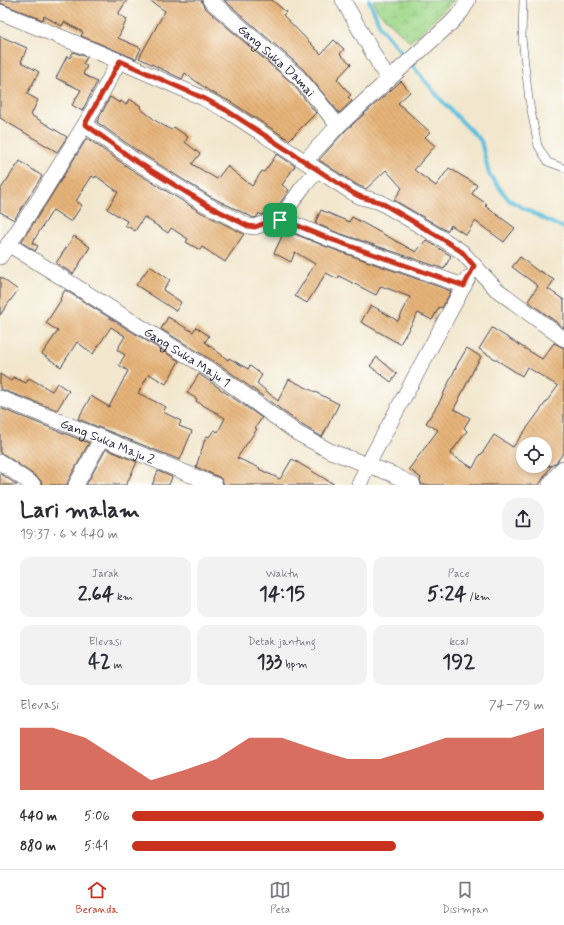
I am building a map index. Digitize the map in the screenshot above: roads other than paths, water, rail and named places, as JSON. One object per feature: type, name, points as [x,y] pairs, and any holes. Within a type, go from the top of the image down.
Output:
[{"type":"main road","points":[[553,485],[564,471]]},
{"type":"street","name":"Gang Suka Damai","points":[[210,0],[298,77],[338,126]]},
{"type":"street","points":[[343,0],[388,80]]},
{"type":"street","points":[[305,161],[338,126],[451,24],[462,11],[468,0]]},
{"type":"street","points":[[0,12],[120,61],[203,98],[226,110],[353,193],[361,197],[380,202],[462,252],[496,289],[564,339]]},
{"type":"street","points":[[0,257],[85,124],[120,61]]},
{"type":"street","points":[[85,124],[134,160],[207,205],[248,226],[255,227],[273,220],[280,220],[464,286]]},
{"type":"street","points":[[280,220],[302,188],[318,170]]},
{"type":"street","name":"Gang Suka Maju 1","points":[[8,244],[218,375],[297,433],[330,450],[392,474],[413,485]]},
{"type":"street","points":[[359,485],[368,464],[474,266]]},
{"type":"street","name":"Gang Suka Maju 2","points":[[0,398],[215,485]]},
{"type":"street","points":[[76,485],[102,438]]},
{"type":"street","points":[[0,462],[33,485]]},
{"type":"lane","points":[[523,0],[522,38],[538,146],[548,162],[564,168]]},
{"type":"waterway","points":[[369,0],[381,28],[441,100],[481,141],[489,174],[509,200],[564,228]]}]
